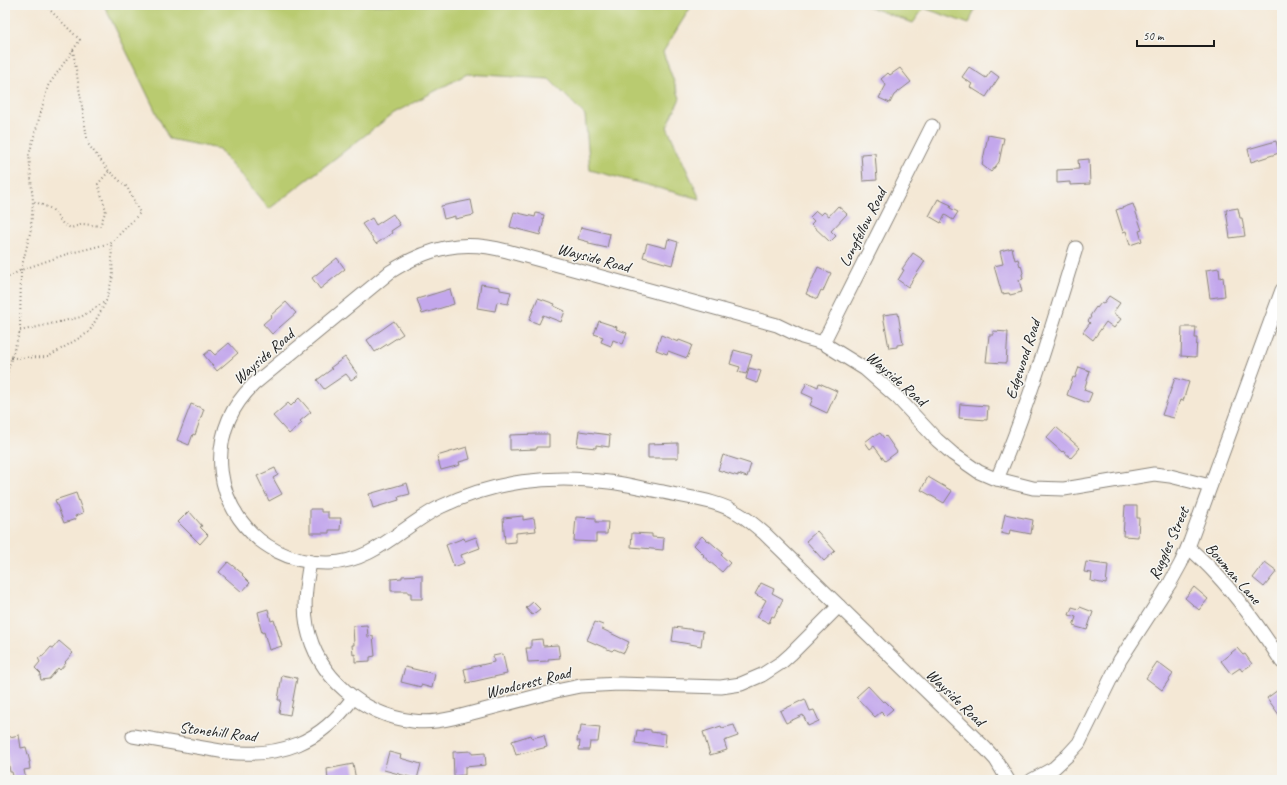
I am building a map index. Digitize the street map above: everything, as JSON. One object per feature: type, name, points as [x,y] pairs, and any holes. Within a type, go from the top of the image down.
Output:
[{"type":"street","name":"Longfellow Road","points":[[823,343],[932,126]]},
{"type":"street","name":"Wayside Road","points":[[1008,780],[996,760],[986,750],[765,534],[738,513],[710,502],[611,482],[539,479],[517,482],[477,493],[439,508],[418,520],[372,552],[359,558],[331,563],[310,562],[289,558],[276,552],[253,536],[235,514],[224,488],[220,460],[221,445],[229,418],[244,394],[254,384],[390,272],[422,254],[456,246],[474,245],[491,247],[777,325],[802,337],[823,343],[870,373],[897,397],[937,440],[953,454],[979,472],[997,479],[1032,488],[1064,489],[1154,474],[1170,476],[1210,486]]},
{"type":"street","name":"Edgewood Road","points":[[997,479],[1010,450],[1036,374],[1076,248]]},
{"type":"street","name":"Ruggles Street","points":[[1032,780],[1054,768],[1079,743],[1120,660],[1170,583],[1181,563],[1282,290]]},
{"type":"street","name":"Bowman Lane","points":[[1188,547],[1214,572],[1236,598],[1264,634],[1282,662]]},
{"type":"street","name":"Woodcrest Road","points":[[310,562],[306,588],[306,616],[310,638],[315,650],[327,670],[342,688],[365,706],[390,716],[414,721],[440,721],[580,686],[606,684],[710,687],[741,684],[762,675],[782,662],[839,606]]},
{"type":"street","name":"Stonehill Road","points":[[133,736],[226,752],[266,753],[292,746],[315,735],[334,720],[353,698]]},
{"type":"path","points":[[5,408],[8,369],[20,331],[21,270],[31,229],[33,202],[29,155],[48,86],[80,40],[45,5]]},
{"type":"path","points":[[5,279],[21,270],[67,254],[111,243],[140,213],[127,187],[109,171],[88,144],[73,50]]},
{"type":"path","points":[[33,202],[52,209],[63,224],[71,228],[83,224],[100,226],[106,210],[98,184],[109,171]]},
{"type":"path","points":[[11,358],[48,356],[89,332],[106,301],[113,276],[111,243]]},
{"type":"path","points":[[20,331],[81,317],[106,301]]},
{"type":"green space","points":[[104,5],[692,5],[663,52],[680,98],[667,127],[700,199],[590,170],[585,115],[549,79],[467,74],[394,113],[269,209],[219,149],[169,139]]},
{"type":"green space","points":[[864,5],[976,5],[969,24],[924,8],[913,23]]},
{"type":"building","points":[[969,67],[986,78],[991,71],[999,77],[986,97],[970,87],[972,84],[962,77]]},
{"type":"building","points":[[900,68],[911,82],[894,95],[890,103],[879,98],[886,85],[881,79],[888,73],[890,75]]},
{"type":"building","points":[[988,135],[1004,138],[999,162],[991,172],[982,165]]},
{"type":"building","points":[[1276,141],[1279,153],[1251,162],[1248,149]]},
{"type":"building","points":[[875,153],[877,180],[863,181],[861,154]]},
{"type":"building","points":[[1089,159],[1090,184],[1070,185],[1070,182],[1057,183],[1057,170],[1079,169],[1078,160]]},
{"type":"building","points":[[938,199],[951,205],[950,208],[958,212],[953,220],[945,215],[941,223],[929,216]]},
{"type":"building","points":[[471,200],[474,215],[455,219],[455,216],[444,219],[441,206]]},
{"type":"building","points":[[1133,204],[1142,230],[1139,231],[1142,241],[1130,245],[1126,231],[1123,232],[1116,210]]},
{"type":"building","points":[[838,206],[847,214],[831,231],[836,236],[830,242],[811,224],[814,221],[810,217],[816,211],[821,215],[824,212],[829,216]]},
{"type":"building","points":[[1238,208],[1240,218],[1242,218],[1245,236],[1230,238],[1226,210]]},
{"type":"building","points":[[514,212],[535,217],[536,213],[544,215],[540,235],[510,227]]},
{"type":"building","points":[[393,214],[400,225],[391,231],[392,233],[376,244],[362,224],[372,218],[376,225]]},
{"type":"building","points":[[581,227],[610,234],[607,248],[589,244],[589,242],[578,239]]},
{"type":"building","points":[[668,239],[678,242],[672,265],[643,257],[647,243],[666,248]]},
{"type":"building","points":[[1012,248],[1015,260],[1018,259],[1023,273],[1023,279],[1019,280],[1022,292],[1010,295],[1009,293],[1002,294],[994,266],[1003,264],[1000,251]]},
{"type":"building","points":[[913,253],[925,261],[908,287],[898,280],[904,270],[902,269]]},
{"type":"building","points":[[337,258],[345,269],[320,289],[312,278]]},
{"type":"building","points":[[818,267],[831,273],[823,291],[821,290],[817,299],[806,294]]},
{"type":"building","points":[[1219,268],[1220,278],[1223,277],[1225,296],[1210,298],[1206,270]]},
{"type":"building","points":[[481,284],[500,287],[500,290],[511,292],[508,304],[497,302],[495,311],[477,308]]},
{"type":"building","points":[[450,289],[454,304],[422,314],[417,299]]},
{"type":"building","points":[[1109,296],[1120,303],[1113,313],[1121,319],[1114,328],[1106,322],[1093,340],[1083,332],[1090,323],[1088,321],[1096,307],[1097,308],[1101,303],[1103,304]]},
{"type":"building","points":[[538,298],[555,304],[554,306],[565,311],[561,322],[543,315],[539,324],[529,320]]},
{"type":"building","points":[[286,302],[296,313],[272,334],[263,324]]},
{"type":"building","points":[[898,313],[903,344],[897,345],[897,347],[889,348],[883,315]]},
{"type":"building","points":[[394,321],[403,334],[375,352],[367,340]]},
{"type":"building","points":[[599,321],[617,327],[616,329],[627,333],[623,344],[613,340],[611,346],[601,342],[603,337],[594,334]]},
{"type":"building","points":[[1182,327],[1196,327],[1196,357],[1181,356]]},
{"type":"building","points":[[993,331],[1008,332],[1006,363],[986,362],[989,335],[993,335]]},
{"type":"building","points":[[661,335],[678,342],[679,340],[692,345],[687,358],[668,351],[667,354],[656,350]]},
{"type":"building","points":[[229,343],[238,353],[217,371],[204,355],[210,350],[215,355]]},
{"type":"building","points":[[734,350],[752,355],[746,374],[738,372],[740,367],[730,364]]},
{"type":"building","points":[[345,357],[358,375],[351,380],[346,374],[324,389],[317,380]]},
{"type":"building","points":[[1079,367],[1090,371],[1084,390],[1092,393],[1088,403],[1067,395],[1073,377],[1075,378]]},
{"type":"building","points":[[749,368],[761,371],[757,383],[746,379]]},
{"type":"building","points":[[1175,378],[1189,382],[1183,401],[1180,400],[1174,418],[1162,415]]},
{"type":"building","points":[[807,382],[818,387],[819,383],[837,391],[827,413],[810,405],[813,398],[802,393]]},
{"type":"building","points":[[299,398],[311,412],[300,421],[302,423],[289,434],[273,416],[288,403],[291,406]]},
{"type":"building","points":[[191,404],[204,409],[195,435],[193,434],[189,445],[177,440]]},
{"type":"building","points":[[960,404],[988,406],[987,420],[959,418]]},
{"type":"building","points":[[1056,427],[1080,448],[1071,458],[1046,438]]},
{"type":"building","points":[[579,431],[610,435],[609,447],[596,445],[596,448],[577,446]]},
{"type":"building","points":[[880,433],[884,438],[886,436],[897,452],[885,461],[874,446],[870,449],[865,442],[874,435],[875,436]]},
{"type":"building","points":[[549,434],[549,447],[510,450],[510,435]]},
{"type":"building","points":[[678,443],[678,458],[648,458],[648,444]]},
{"type":"building","points":[[467,447],[470,459],[459,462],[460,465],[441,470],[437,456]]},
{"type":"building","points":[[723,455],[751,464],[747,477],[718,470]]},
{"type":"building","points":[[275,468],[278,475],[273,478],[282,494],[269,501],[257,476]]},
{"type":"building","points":[[928,477],[952,491],[944,503],[921,490]]},
{"type":"building","points":[[407,483],[410,494],[398,497],[399,500],[373,508],[369,494]]},
{"type":"building","points":[[76,493],[83,513],[75,516],[76,519],[64,523],[55,500]]},
{"type":"building","points":[[1125,506],[1137,506],[1137,518],[1139,518],[1138,537],[1123,536]]},
{"type":"building","points":[[310,509],[321,509],[321,512],[328,512],[328,518],[341,518],[340,530],[329,530],[329,533],[310,533]]},
{"type":"building","points":[[189,511],[202,526],[200,527],[208,535],[200,544],[178,522]]},
{"type":"building","points":[[1005,514],[1033,520],[1031,534],[1010,530],[1009,535],[1001,533]]},
{"type":"building","points":[[523,516],[523,520],[534,518],[536,531],[516,533],[516,542],[505,543],[503,518]]},
{"type":"building","points":[[576,517],[596,518],[596,522],[608,522],[607,534],[596,534],[596,542],[574,541]]},
{"type":"building","points":[[817,531],[835,551],[824,561],[806,541]]},
{"type":"building","points":[[632,533],[652,534],[652,537],[664,538],[663,550],[631,547]]},
{"type":"building","points":[[702,536],[723,553],[721,555],[730,563],[722,572],[703,556],[704,555],[694,545]]},
{"type":"building","points":[[476,537],[480,548],[461,555],[464,563],[454,567],[446,545],[464,538],[465,541]]},
{"type":"building","points":[[228,562],[243,574],[242,575],[250,583],[242,592],[219,572]]},
{"type":"building","points":[[1086,562],[1108,565],[1106,584],[1091,581],[1092,573],[1084,572]]},
{"type":"building","points":[[1265,562],[1277,571],[1264,587],[1253,578]]},
{"type":"building","points":[[422,575],[422,599],[411,599],[411,593],[408,593],[408,591],[391,591],[391,579],[402,578],[402,576]]},
{"type":"building","points":[[761,583],[774,589],[772,593],[783,599],[774,617],[772,616],[769,623],[757,617],[766,600],[755,594]]},
{"type":"building","points":[[1194,587],[1208,599],[1199,610],[1185,598]]},
{"type":"building","points":[[533,602],[540,609],[532,615],[526,608]]},
{"type":"building","points":[[1072,607],[1079,609],[1080,607],[1093,612],[1087,630],[1073,626],[1076,617],[1069,615]]},
{"type":"building","points":[[268,609],[271,621],[274,620],[282,646],[269,650],[264,632],[262,633],[258,612]]},
{"type":"building","points":[[595,622],[603,625],[602,629],[629,642],[624,653],[614,649],[612,651],[587,640]]},
{"type":"building","points":[[367,625],[368,637],[373,636],[375,656],[370,657],[370,661],[355,662],[355,654],[353,655],[352,645],[354,645],[353,626]]},
{"type":"building","points":[[674,627],[703,631],[701,646],[672,641]]},
{"type":"building","points":[[542,639],[543,646],[558,645],[560,658],[548,659],[548,661],[528,662],[526,648],[531,648],[531,640]]},
{"type":"building","points":[[59,641],[73,653],[60,670],[58,668],[49,679],[41,680],[41,674],[35,668],[40,662],[38,658],[43,656],[51,647],[53,648]]},
{"type":"building","points":[[1237,648],[1243,655],[1245,654],[1252,664],[1242,671],[1240,668],[1231,674],[1221,661]]},
{"type":"building","points":[[503,654],[507,674],[467,683],[464,669],[494,662],[493,656]]},
{"type":"building","points":[[1157,662],[1173,674],[1162,690],[1146,678]]},
{"type":"building","points":[[405,667],[435,674],[432,688],[401,682]]},
{"type":"building","points":[[282,675],[297,678],[290,715],[279,713],[281,700],[278,700]]},
{"type":"building","points":[[868,686],[883,702],[885,701],[893,709],[885,716],[881,712],[875,717],[856,697]]},
{"type":"building","points":[[1278,690],[1282,696],[1282,719],[1267,698]]},
{"type":"building","points":[[805,699],[810,711],[814,710],[819,721],[808,726],[803,715],[786,723],[780,711]]},
{"type":"building","points":[[581,725],[600,727],[598,742],[590,742],[589,750],[579,750],[580,741],[577,741]]},
{"type":"building","points":[[734,725],[738,736],[724,741],[727,750],[710,755],[703,732],[721,726],[722,728]]},
{"type":"building","points":[[643,729],[651,730],[651,732],[666,734],[665,747],[635,743],[637,730],[643,731]]},
{"type":"building","points":[[19,735],[21,748],[26,747],[30,762],[30,769],[24,770],[26,780],[14,780],[12,772],[10,772],[7,754],[5,755],[5,738]]},
{"type":"building","points":[[531,735],[532,738],[544,735],[547,747],[516,755],[512,741]]},
{"type":"building","points":[[472,751],[472,754],[485,753],[486,765],[465,767],[465,775],[454,776],[453,752]]},
{"type":"building","points":[[389,752],[401,755],[400,758],[421,764],[417,779],[384,770]]},
{"type":"building","points":[[353,764],[356,780],[328,780],[327,769]]}]
